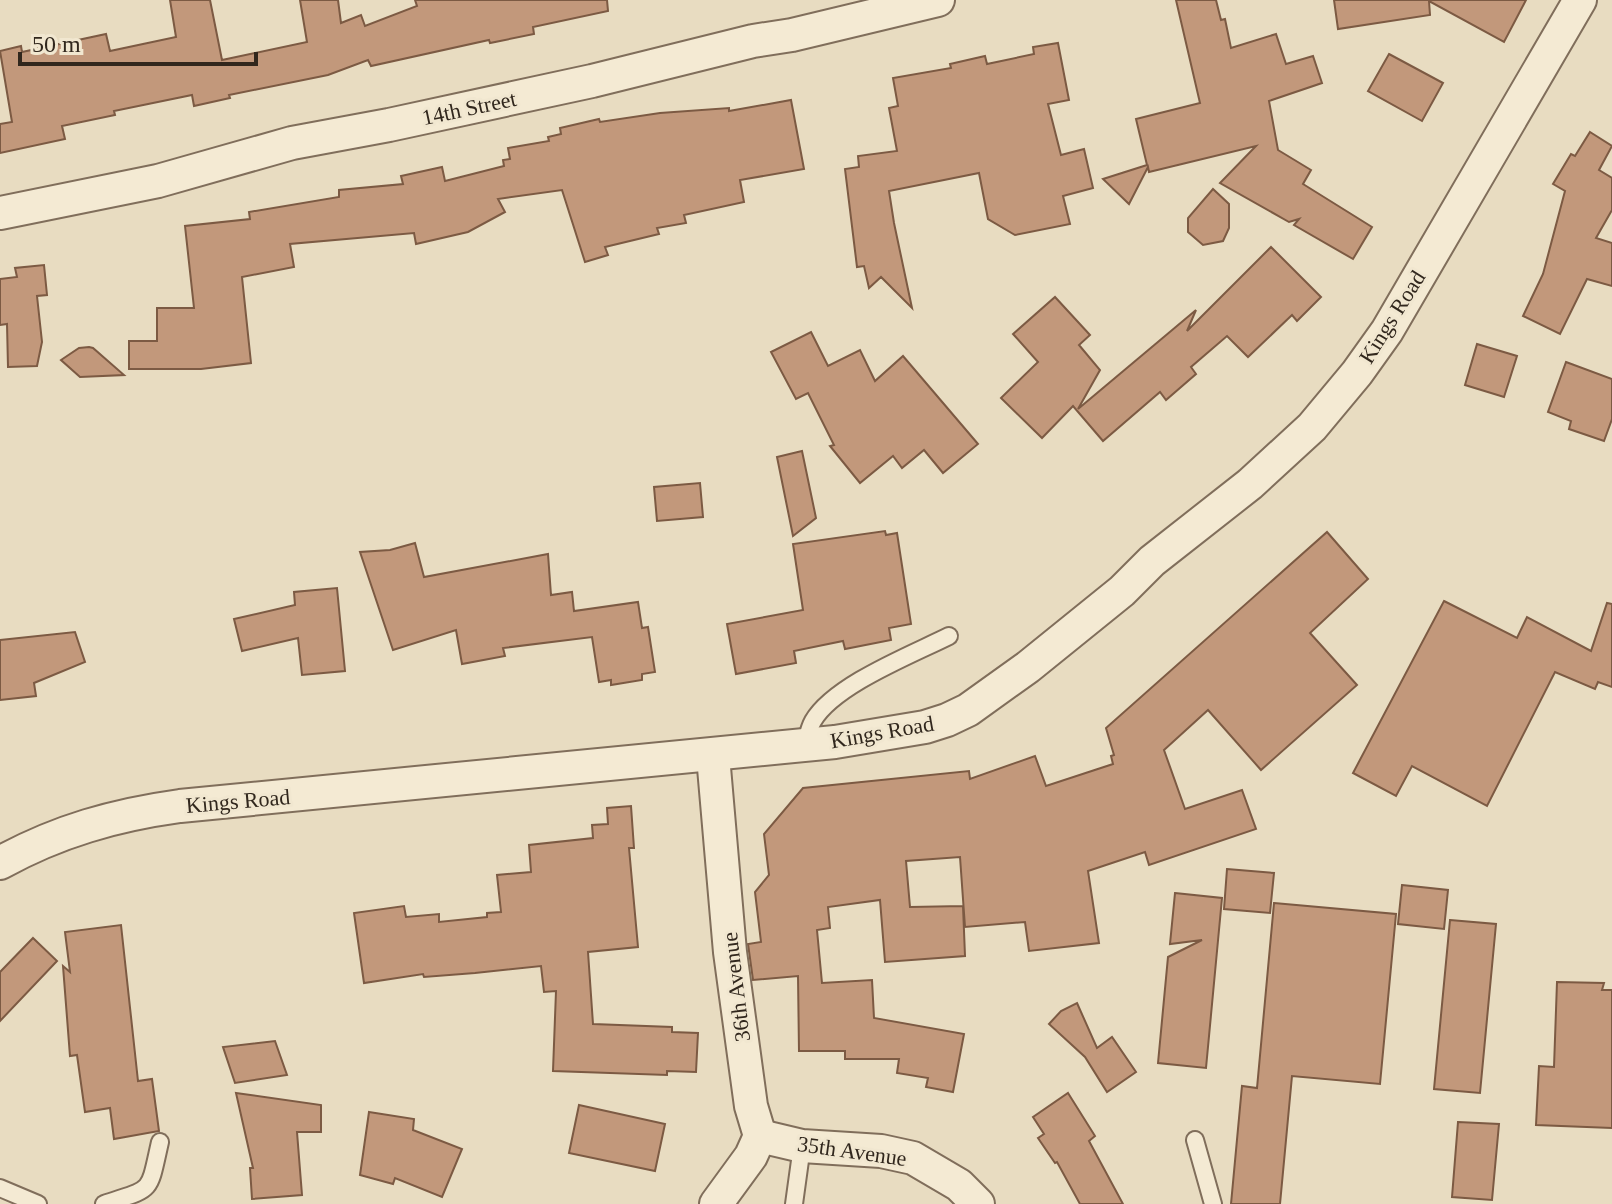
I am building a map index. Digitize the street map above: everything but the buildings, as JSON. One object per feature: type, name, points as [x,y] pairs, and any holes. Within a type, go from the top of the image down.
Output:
[{"type":"street","name":"14th Street","points":[[0,213],[158,181],[292,143],[592,81],[938,0]]},
{"type":"street","name":"Kings Road","points":[[0,863],[74,828],[142,811],[805,745],[925,727],[968,710],[1028,667],[1122,591],[1152,561],[1250,484],[1312,427],[1387,331],[1580,0]]},
{"type":"street","name":"36th Avenue","points":[[713,756],[730,952],[751,1106],[760,1136]]},
{"type":"street","name":"35th Avenue","points":[[760,1136],[802,1146],[881,1151],[913,1158],[959,1185],[978,1204]]},
{"type":"street","points":[[716,1204],[751,1156],[760,1136]]},
{"type":"lane","points":[[805,745],[812,721],[831,701],[871,675],[949,636]]},
{"type":"lane","points":[[1195,1140],[1213,1204]]},
{"type":"lane","points":[[104,1204],[140,1193],[151,1183],[160,1142]]},
{"type":"lane","points":[[794,1204],[802,1146]]},
{"type":"lane","points":[[0,1188],[38,1204]]}]
